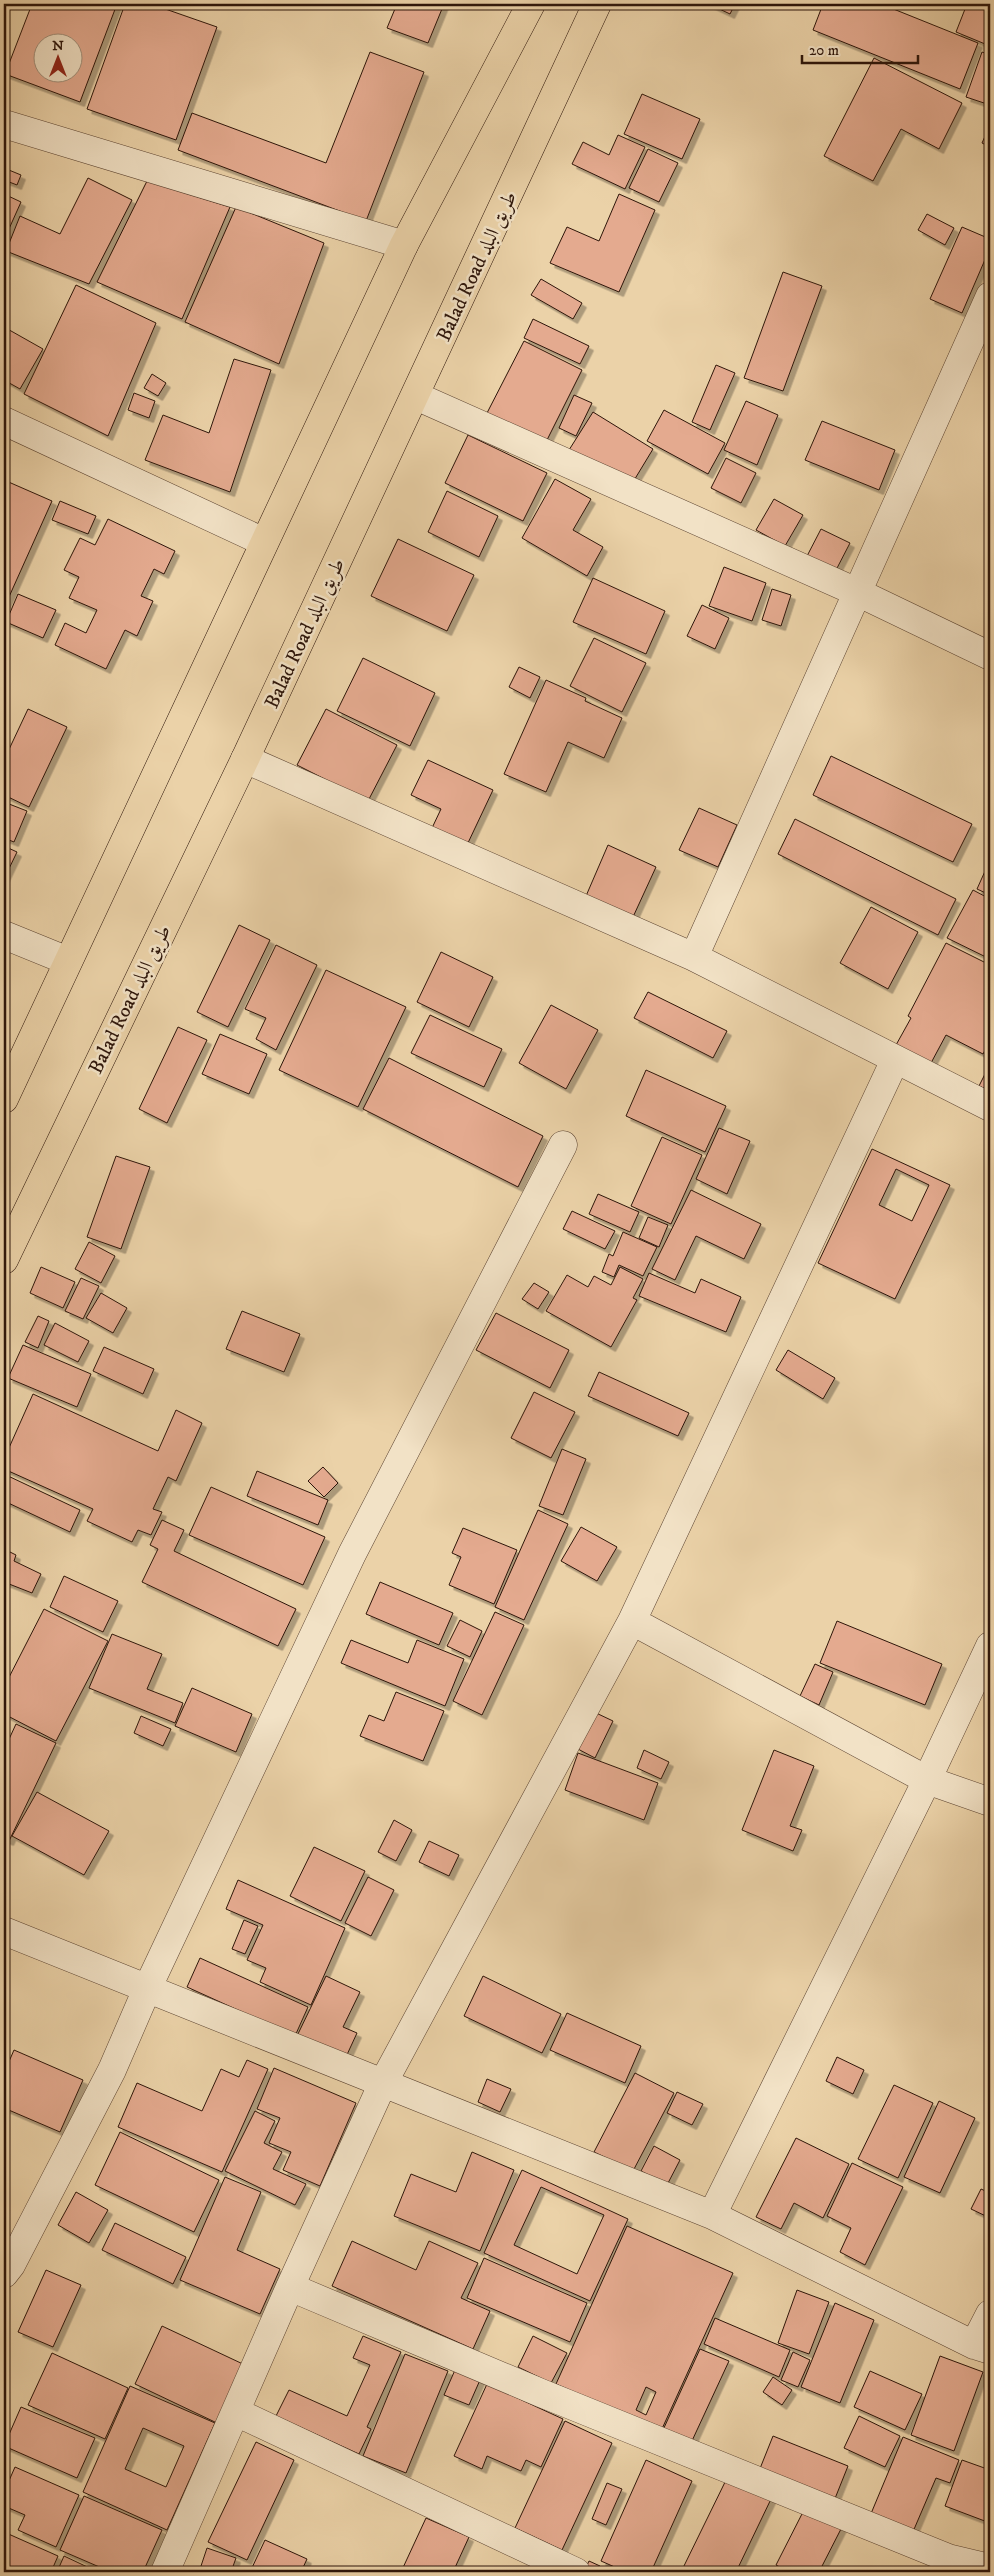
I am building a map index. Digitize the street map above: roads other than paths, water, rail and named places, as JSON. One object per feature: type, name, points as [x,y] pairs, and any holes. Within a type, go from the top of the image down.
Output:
[{"type":"highway","points":[[4,1099],[404,245],[531,4]]},
{"type":"highway","name":"Balad Road طريق البلد","points":[[4,1260],[245,759],[598,4]]},
{"type":"street","points":[[4,124],[404,245]]},
{"type":"street","points":[[694,957],[859,593],[990,296]]},
{"type":"street","points":[[416,396],[859,593],[990,656]]},
{"type":"street","points":[[4,421],[264,542]]},
{"type":"street","points":[[245,759],[694,957],[990,1107]]},
{"type":"street","points":[[4,936],[68,961]]},
{"type":"street","points":[[165,2572],[290,2287],[382,2085],[632,1621],[895,1060]]},
{"type":"street","points":[[4,2274],[11,2265],[112,2070],[147,1989],[352,1554],[563,1145]]},
{"type":"street","points":[[632,1621],[928,1780],[990,1802]]},
{"type":"street","points":[[712,2215],[928,1780],[990,1646]]},
{"type":"street","points":[[4,1931],[382,2085],[712,2215],[982,2347],[990,2314]]},
{"type":"street","points":[[290,2287],[541,2393],[948,2558],[990,2568]]},
{"type":"street","points":[[236,2412],[576,2572]]}]
